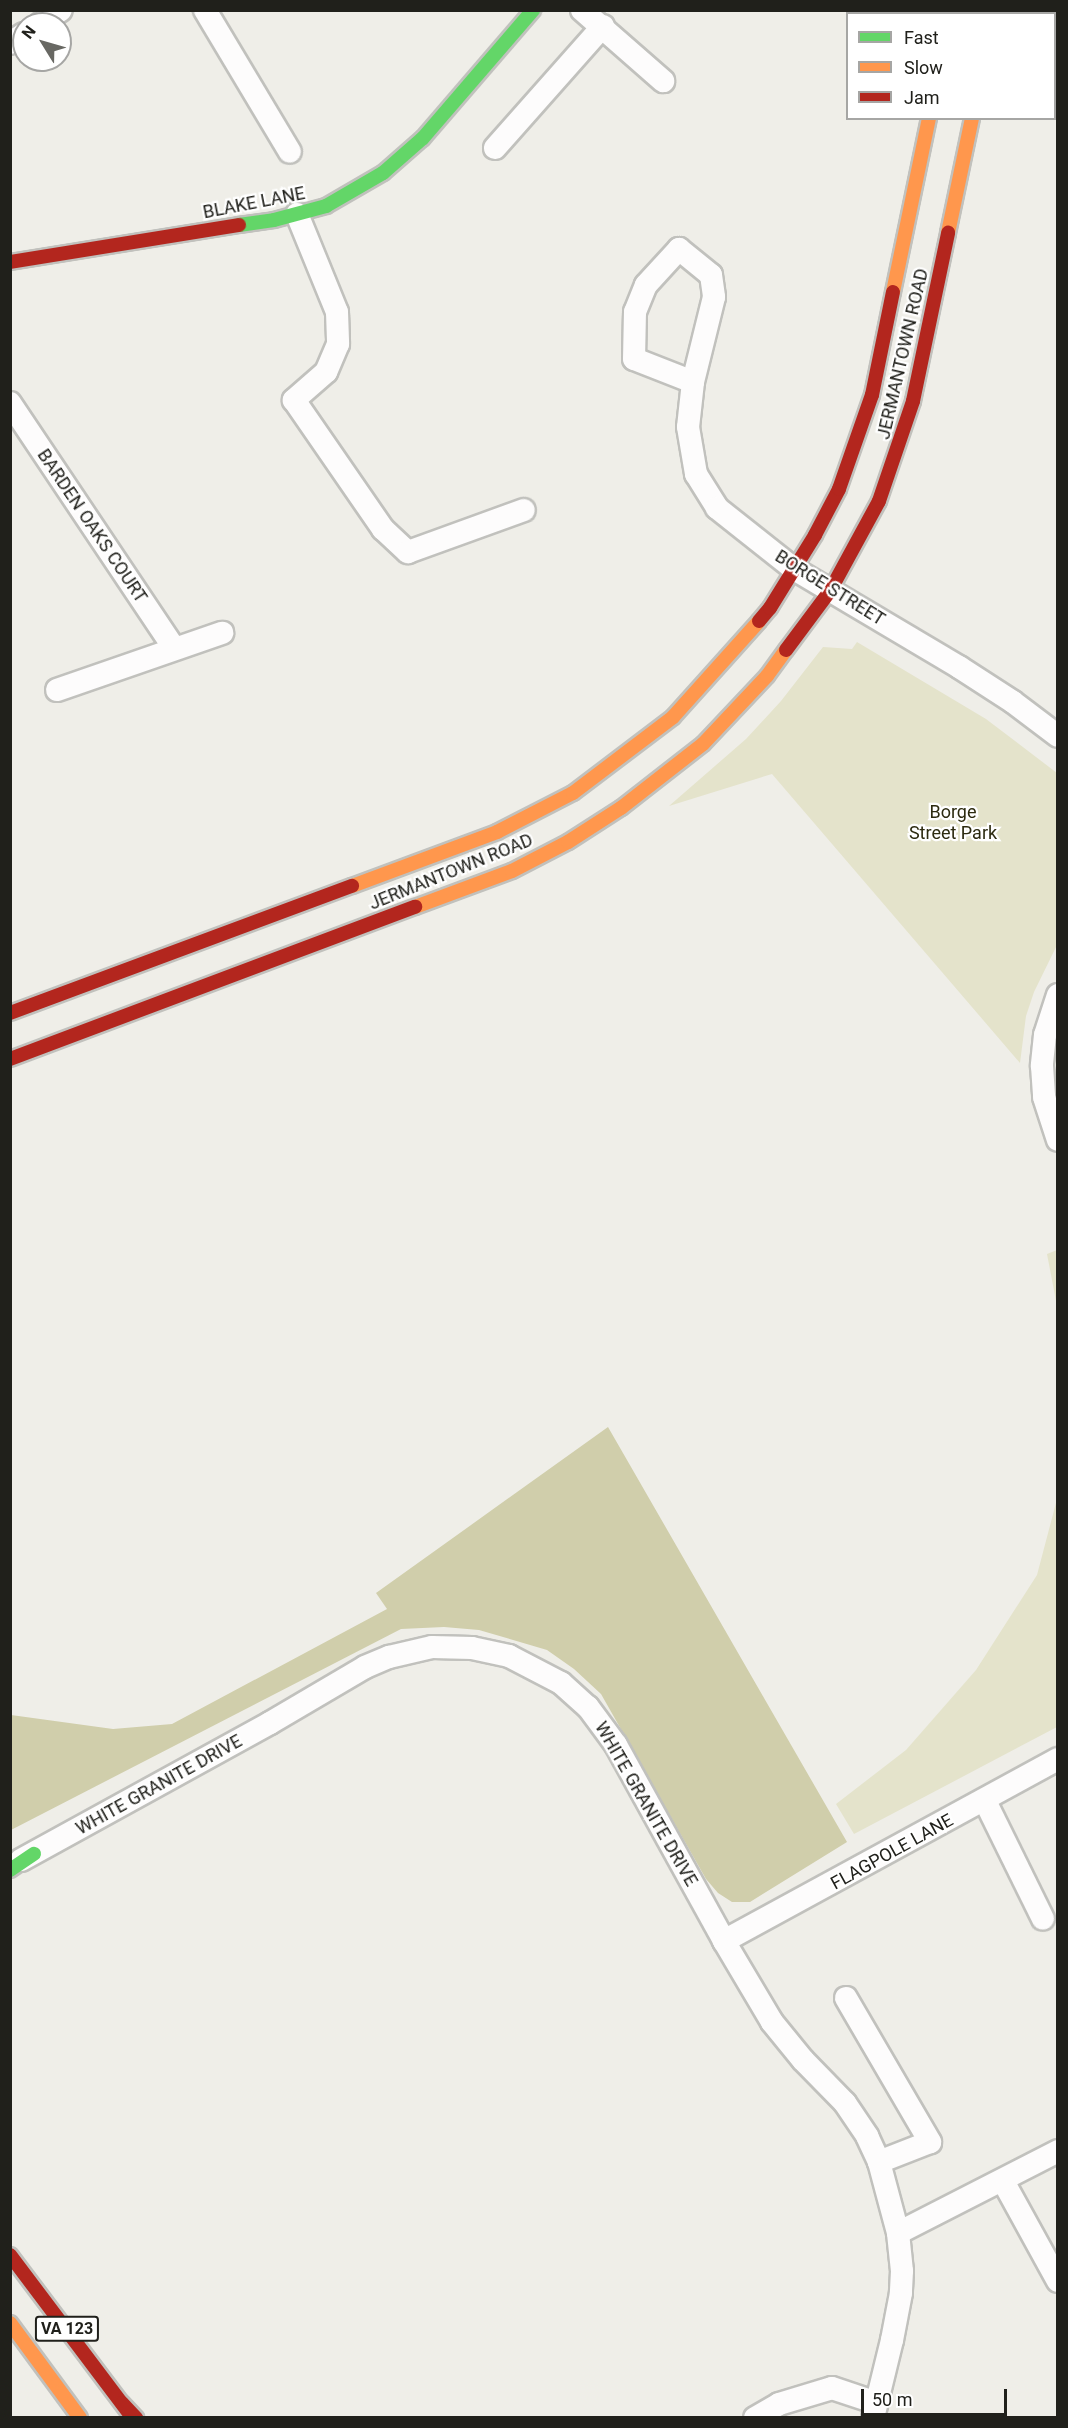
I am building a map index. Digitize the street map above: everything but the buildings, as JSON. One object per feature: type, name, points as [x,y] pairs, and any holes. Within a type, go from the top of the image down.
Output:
[{"type":"main road","name":"BLAKE LANE","points":[[10,262],[297,214],[342,198],[399,161],[423,138],[534,10]]},
{"type":"main road","name":"JERMANTOWN ROAD","points":[[10,1013],[497,832],[573,793],[673,717],[706,683],[770,608],[838,489],[872,395],[929,120]]},
{"type":"main road","name":"JERMANTOWN ROAD","points":[[10,1059],[512,871],[568,842],[621,808],[703,744],[766,676],[830,591],[879,501],[916,390],[972,120]]},
{"type":"main road","points":[[10,1870],[34,1854]]},
{"type":"main road","name":"VA 123","points":[[10,2255],[134,2418]]},
{"type":"main road","name":"VA 123","points":[[10,2323],[80,2418]]},
{"type":"street","points":[[205,10],[290,152]]},
{"type":"street","points":[[582,10],[663,81]]},
{"type":"street","points":[[495,148],[603,27]]},
{"type":"street","points":[[297,214],[337,312],[338,344],[326,372],[294,400],[383,529],[408,552],[524,510]]},
{"type":"street","name":"BORGE STREET","points":[[693,382],[634,359],[635,312],[646,285],[679,249],[711,275],[714,297],[693,382],[688,427],[696,474],[717,508],[794,569],[959,667],[1013,702],[1058,736]]},
{"type":"street","name":"BARDEN OAKS COURT","points":[[10,403],[174,648]]},
{"type":"street","points":[[57,690],[222,633]]},
{"type":"street","points":[[1058,994],[1045,1035],[1042,1066],[1044,1097],[1058,1140]]},
{"type":"street","name":"WHITE GRANITE DRIVE","points":[[10,1864],[34,1854],[365,1667],[416,1650],[454,1646],[509,1656],[543,1672],[588,1707],[616,1745],[724,1941],[772,2022],[803,2060],[845,2103],[867,2136],[879,2162],[898,2233],[902,2293],[875,2410]]},
{"type":"street","name":"FLAGPOLE LANE","points":[[724,1941],[985,1801],[1058,1759]]},
{"type":"street","points":[[985,1801],[1043,1919]]},
{"type":"street","points":[[846,1998],[930,2142],[879,2162]]},
{"type":"street","points":[[898,2233],[1058,2151]]},
{"type":"street","points":[[1003,2181],[1058,2282]]},
{"type":"street","points":[[755,2418],[779,2404],[832,2388],[875,2410]]},
{"type":"green space","name":"Borge Street Park","points":[[857,642],[986,719],[1057,773],[1057,945],[1034,992],[1026,1016],[1020,1063],[772,774],[669,806],[746,739],[781,701],[823,647],[852,649]]},
{"type":"green space","points":[[1057,1250],[1057,1306],[1047,1254]]},
{"type":"green space","points":[[1057,1499],[1057,1727],[854,1834],[836,1804],[906,1750],[976,1670],[1037,1575]]},
{"type":"shaded area","points":[[608,1427],[847,1842],[750,1902],[732,1902],[718,1893],[706,1879],[601,1694],[574,1669],[547,1650],[479,1630],[444,1627],[401,1629],[11,1830],[11,1715],[113,1729],[172,1724],[387,1609],[376,1593]]},
{"type":"traffic: fast","points":[[239,225],[274,220],[326,206],[383,173],[423,138],[533,10]]},
{"type":"traffic: fast","points":[[10,1870],[34,1854]]},
{"type":"traffic: slow","points":[[893,292],[929,120]]},
{"type":"traffic: slow","points":[[948,233],[972,120]]},
{"type":"traffic: slow","points":[[352,886],[497,832],[573,793],[673,717],[759,621]]},
{"type":"traffic: slow","points":[[415,907],[512,871],[568,842],[621,808],[703,744],[767,676],[786,650]]},
{"type":"traffic: slow","points":[[10,2323],[80,2418]]},
{"type":"traffic: jam","points":[[10,262],[239,225]]},
{"type":"traffic: jam","points":[[786,650],[830,591],[879,501],[913,401],[948,233]]},
{"type":"traffic: jam","points":[[759,621],[770,608],[815,535],[839,489],[872,395],[893,292]]},
{"type":"traffic: jam","points":[[10,1013],[352,886]]},
{"type":"traffic: jam","points":[[10,1059],[415,907]]},
{"type":"traffic: jam","points":[[10,2255],[133,2418]]},
{"type":"traffic: jam","points":[[122,2403],[136,2418]]}]
